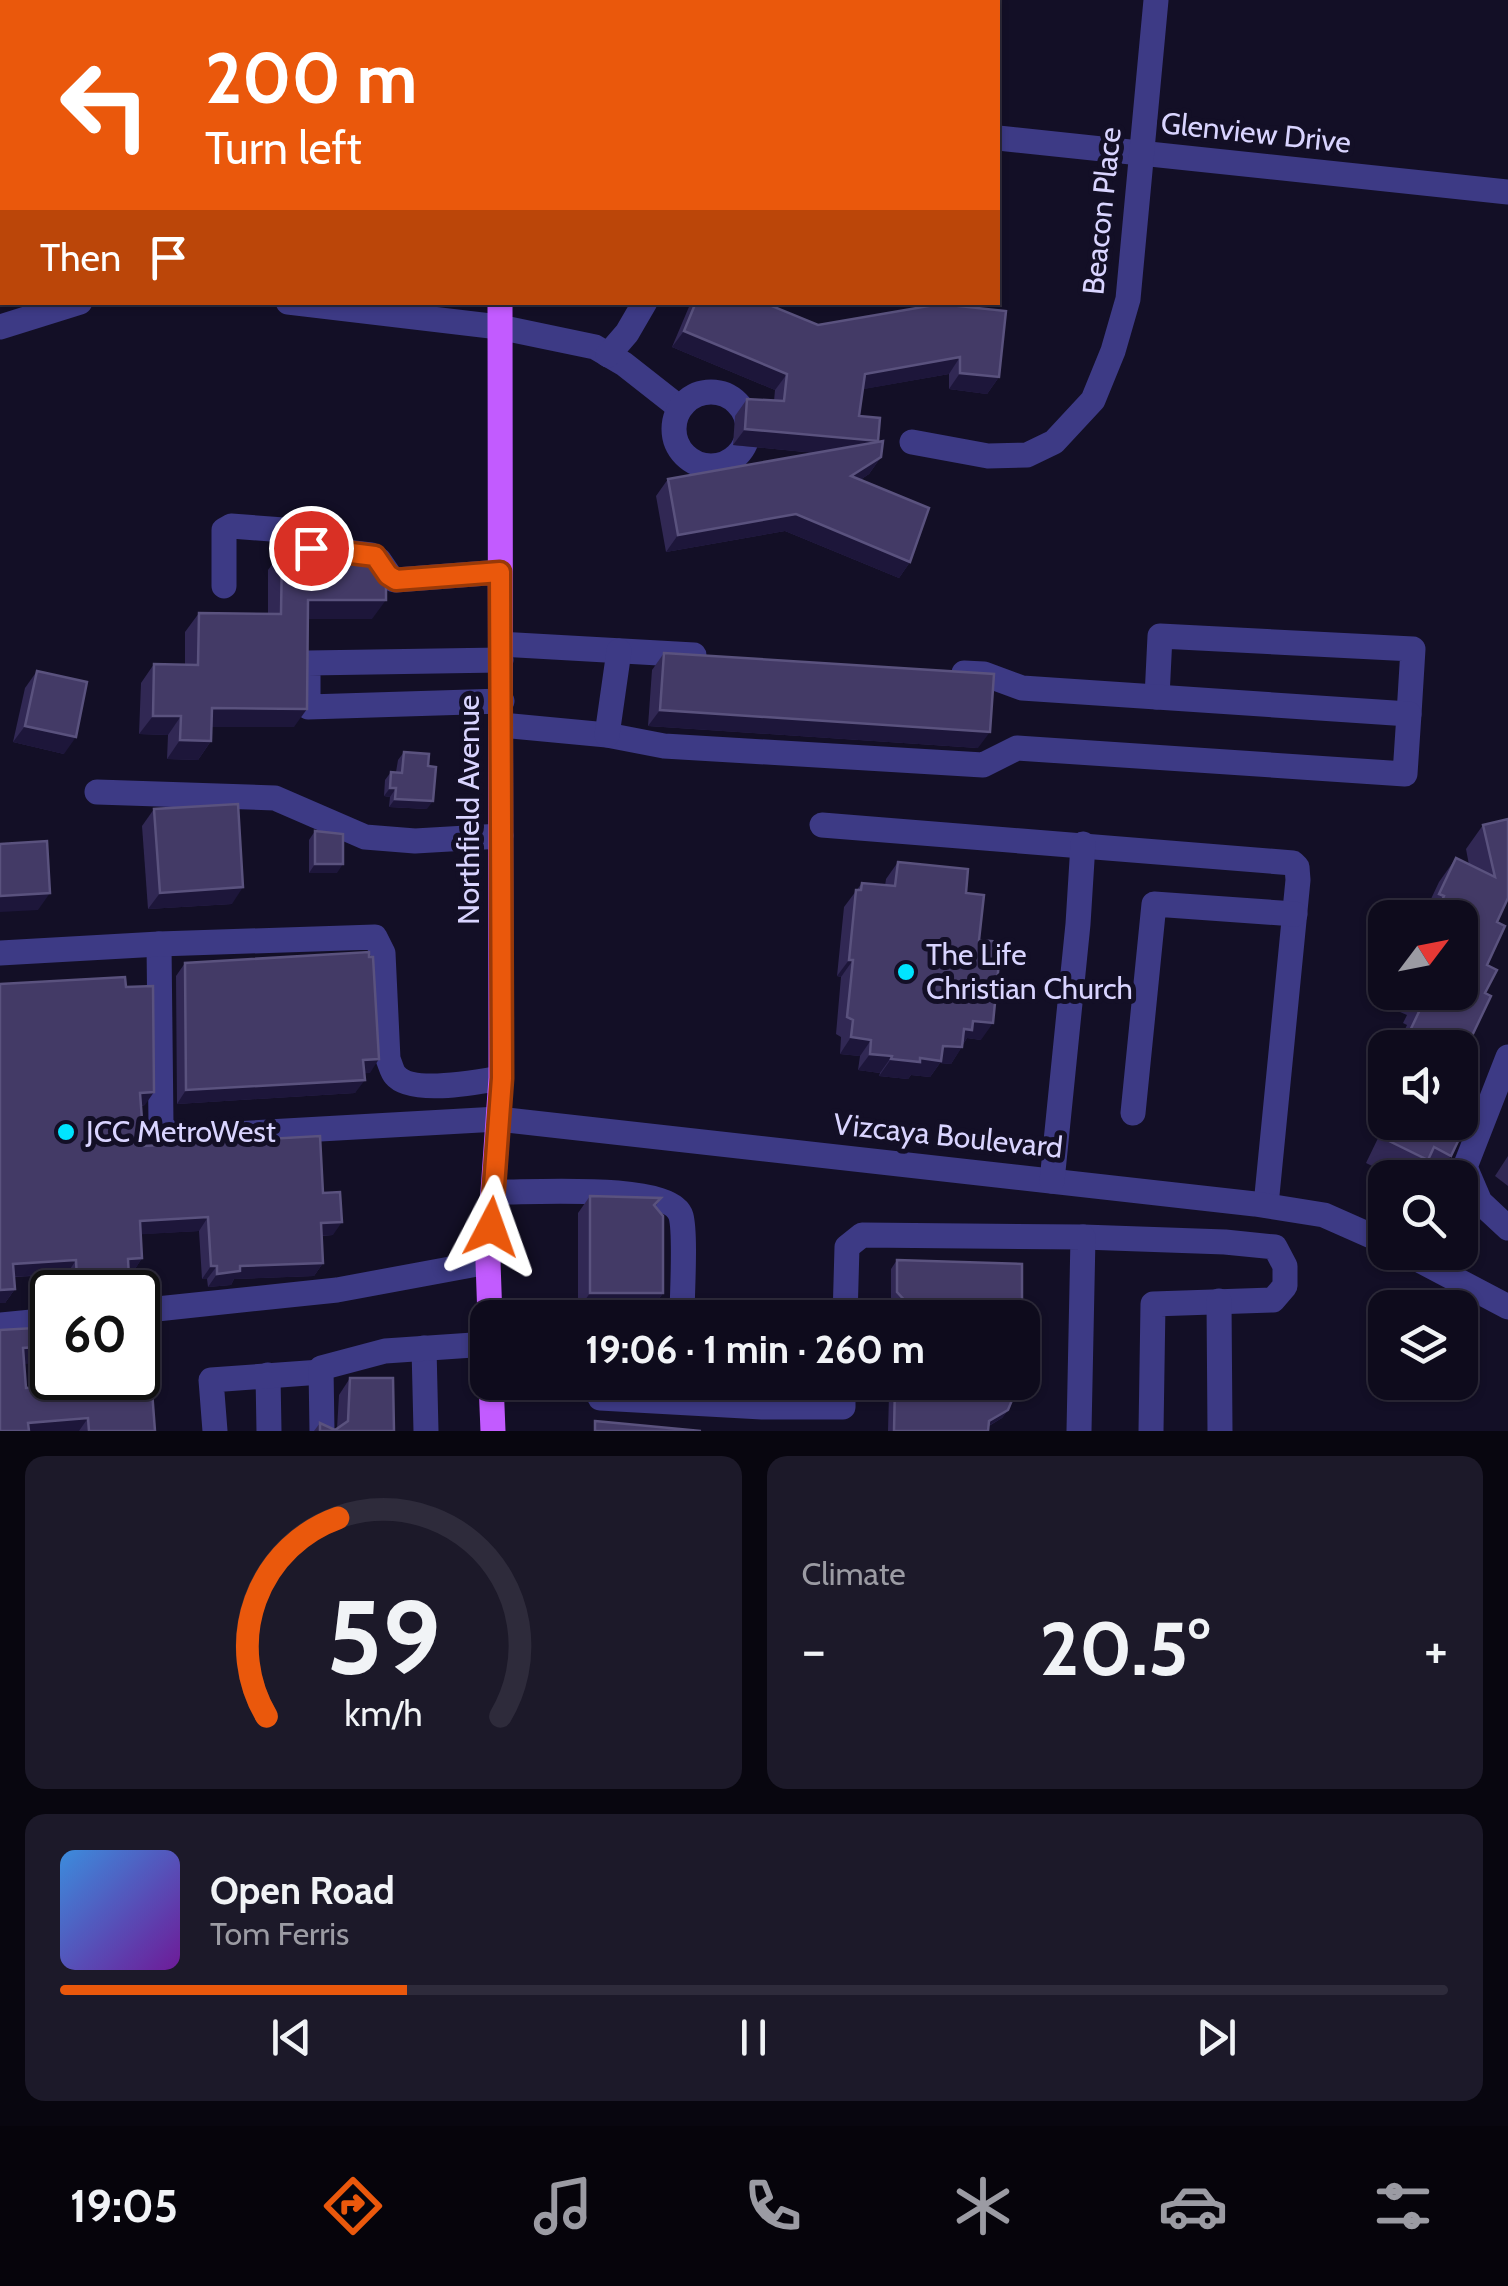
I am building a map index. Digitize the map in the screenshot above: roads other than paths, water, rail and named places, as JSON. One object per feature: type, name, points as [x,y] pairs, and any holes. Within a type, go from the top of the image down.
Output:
[{"type":"main road","name":"Northfield Avenue","points":[[489,1300],[488,1262],[502,1078],[500,314]]},
{"type":"main road","points":[[491,1400],[492,1431]]},
{"type":"street","name":"Beacon Place","points":[[912,442],[988,456],[1027,455],[1054,442],[1092,400],[1113,351],[1128,299],[1156,0]]},
{"type":"street","name":"Glenview Drive","points":[[1000,138],[1508,192]]},
{"type":"street","points":[[0,327],[70,305]]},
{"type":"street","points":[[341,305],[500,314],[595,347],[680,408]]},
{"type":"street","points":[[608,355],[627,334],[643,305]]},
{"type":"street","points":[[224,586],[224,530],[231,526],[297,531],[311,548],[371,554],[392,579],[500,572]]},
{"type":"street","points":[[714,657],[618,650],[308,663],[308,706],[502,712],[664,746],[983,765],[1017,748],[1405,774],[1412,649],[1160,636],[1157,697]]},
{"type":"street","points":[[607,735],[618,650]]},
{"type":"street","points":[[945,672],[984,674],[1022,688],[1410,714]]},
{"type":"street","points":[[96,792],[274,798],[364,836],[415,841],[501,836]]},
{"type":"street","points":[[822,826],[1293,863],[1298,880],[1266,1205]]},
{"type":"street","points":[[1052,1181],[1083,844]]},
{"type":"street","points":[[1133,1113],[1154,904],[1295,914]]},
{"type":"street","points":[[0,953],[375,938],[383,953],[388,1059],[393,1074],[406,1084],[453,1085],[502,1078]]},
{"type":"street","name":"Vizcaya Boulevard","points":[[159,944],[161,1124],[167,1132],[180,1137],[498,1118],[1266,1205],[1324,1215],[1368,1234]]},
{"type":"street","points":[[1508,1057],[1466,1167],[1480,1202],[1508,1228]]},
{"type":"street","points":[[493,1192],[637,1193],[669,1202],[682,1218],[682,1300]]},
{"type":"street","points":[[846,1300],[847,1247],[862,1235],[1083,1237],[1275,1247],[1285,1266],[1285,1286],[1272,1300],[1153,1304],[1151,1431]]},
{"type":"street","points":[[1079,1431],[1083,1237]]},
{"type":"street","points":[[160,1309],[338,1290],[488,1262]]},
{"type":"street","points":[[1438,1270],[1508,1307]]},
{"type":"street","points":[[1219,1301],[1220,1431]]},
{"type":"street","points":[[0,1326],[30,1323]]},
{"type":"street","points":[[322,1431],[321,1368],[385,1351],[470,1345]]},
{"type":"street","points":[[424,1348],[426,1431]]},
{"type":"street","points":[[214,1431],[211,1380],[321,1372]]},
{"type":"street","points":[[268,1375],[268,1431]]},
{"type":"street","points":[[615,1400],[761,1419],[843,1407]]},
{"type":"place","name":"The Life Christian Church","points":[[906,972]]},
{"type":"place","name":"JCC MetroWest","points":[[66,1132]]}]
